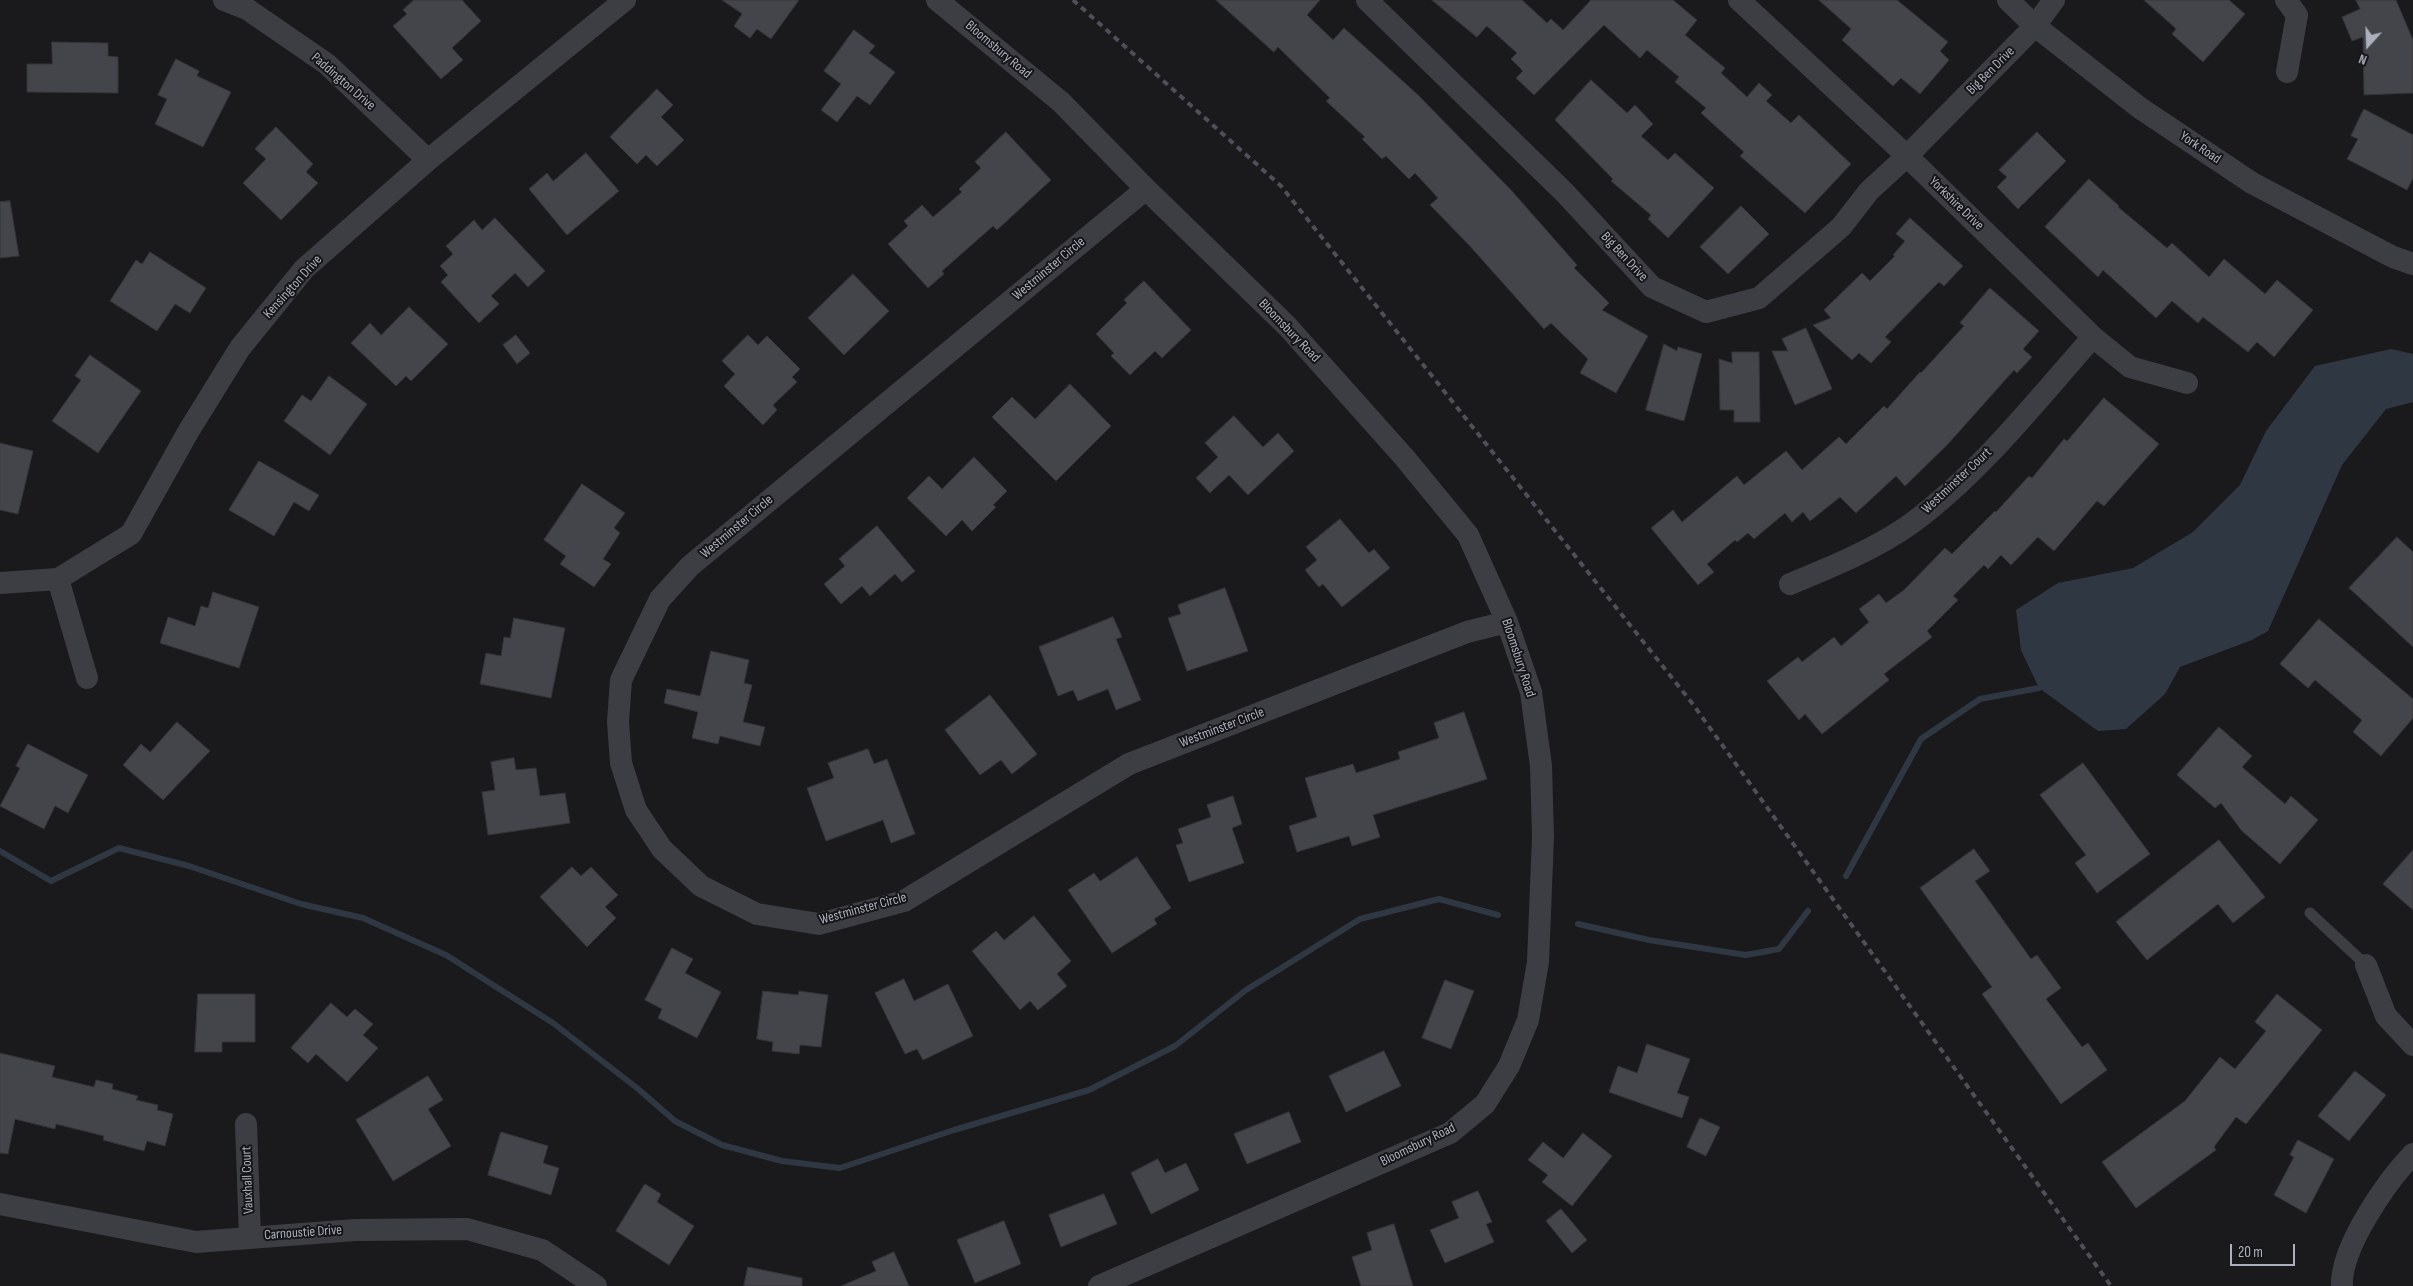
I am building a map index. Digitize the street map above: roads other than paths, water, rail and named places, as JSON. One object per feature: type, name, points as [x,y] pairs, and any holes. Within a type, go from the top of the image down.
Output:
[{"type":"street","name":"Paddington Drive","points":[[224,0],[247,9],[326,64],[428,160]]},
{"type":"street","name":"Kensington Drive","points":[[0,583],[58,579],[131,534],[188,432],[240,348],[304,269],[428,160],[625,0]]},
{"type":"street","name":"Bloomsbury Road","points":[[937,0],[1061,102],[1146,190],[1287,326],[1404,457],[1468,534],[1507,622],[1531,692],[1541,766],[1543,837],[1536,972],[1528,1020],[1504,1074],[1485,1104],[1450,1133],[1099,1286]]},
{"type":"street","name":"Big Ben Drive","points":[[1367,0],[1564,192],[1652,287],[1706,312],[1760,298],[1841,227],[1868,191],[1907,156],[2035,26],[2054,0]]},
{"type":"street","name":"Yorkshire Drive","points":[[1739,0],[1907,156],[2093,337],[2130,367],[2187,384]]},
{"type":"street","name":"York Road","points":[[2008,0],[2035,26],[2140,108],[2252,183],[2393,257],[2413,264]]},
{"type":"street","points":[[2286,0],[2297,15],[2287,72]]},
{"type":"street","name":"Westminster Circle","points":[[1146,190],[690,566],[660,599],[621,680],[618,722],[621,763],[636,810],[662,849],[701,886],[757,914],[819,924],[904,900],[1129,764],[1467,632],[1507,622]]},
{"type":"street","name":"Westminster Court","points":[[1790,584],[1843,562],[1912,523],[1977,466],[2093,337]]},
{"type":"street","points":[[58,579],[87,678]]},
{"type":"street","points":[[2366,965],[2386,1016],[2413,1045]]},
{"type":"street","name":"Vauxhall Court","points":[[246,1124],[250,1237]]},
{"type":"street","points":[[2342,1286],[2342,1274],[2356,1235],[2398,1169],[2413,1154]]},
{"type":"street","name":"Carnoustie Drive","points":[[0,1204],[196,1242],[355,1230],[467,1229],[542,1250],[596,1286]]},
{"type":"lane","points":[[2310,913],[2366,965]]},
{"type":"waterway","points":[[1846,876],[1921,739],[1980,699],[2039,688]]},
{"type":"waterway","points":[[0,851],[51,881],[119,848],[189,866],[301,904],[363,918],[446,955],[553,1023],[637,1088],[675,1121],[722,1145],[782,1161],[840,1168],[954,1130],[1089,1090],[1175,1046],[1246,990],[1360,919],[1439,899],[1498,915]]},
{"type":"waterway","points":[[1578,924],[1649,940],[1746,955],[1779,949],[1808,911]]},
{"type":"railway","points":[[1073,0],[1281,186],[1692,703],[2111,1286]]}]
